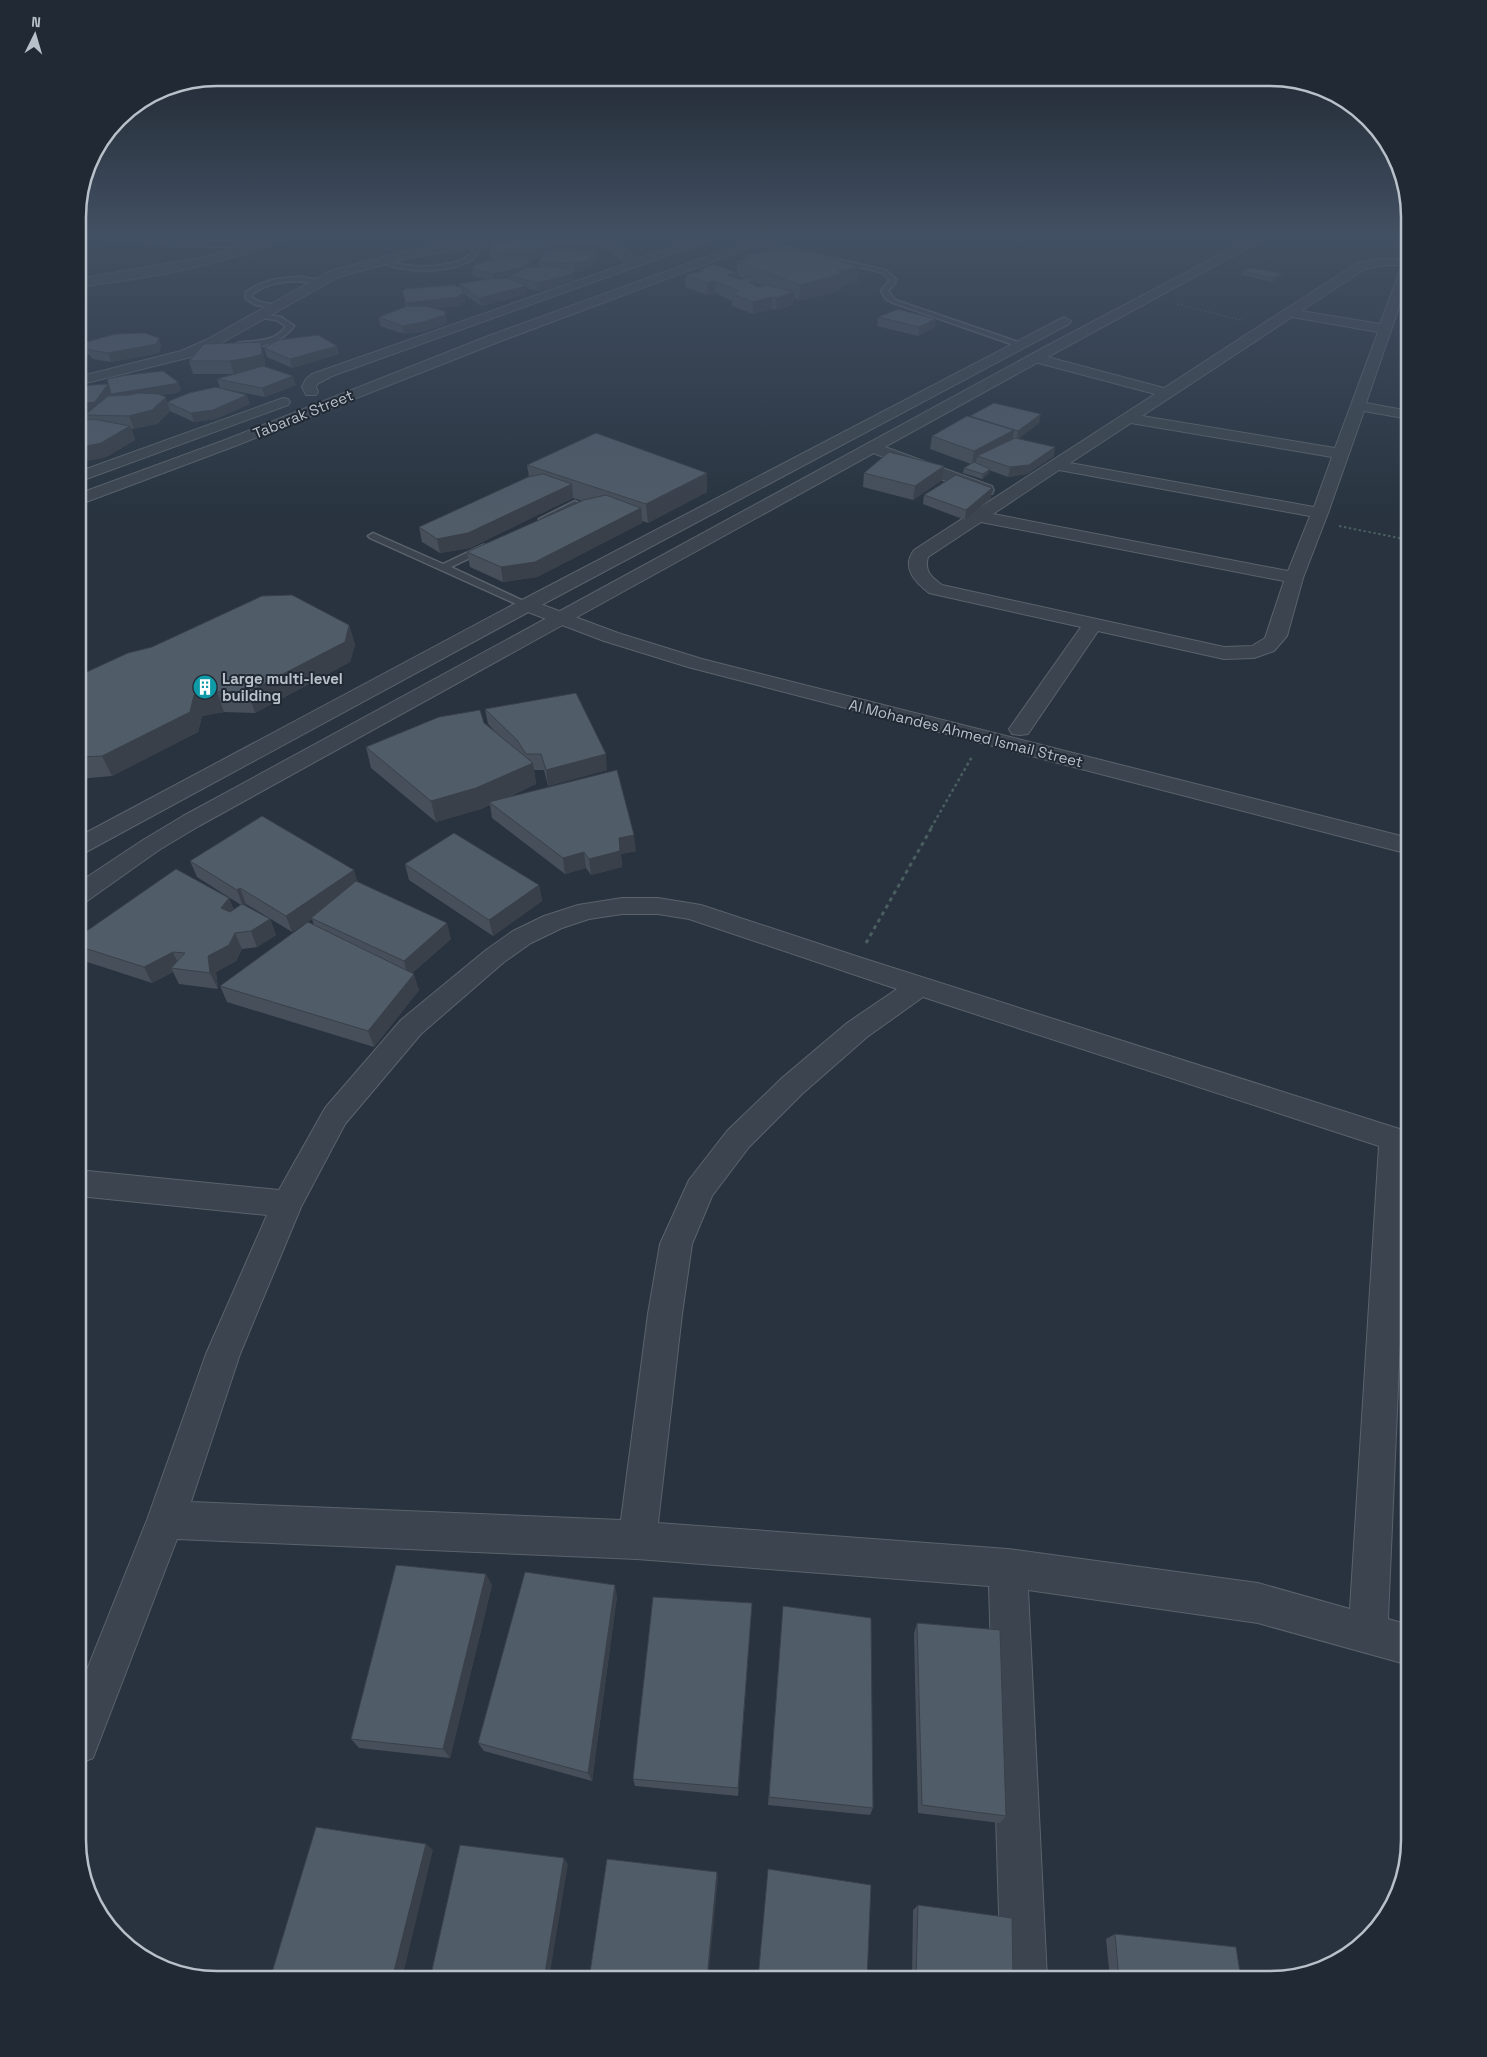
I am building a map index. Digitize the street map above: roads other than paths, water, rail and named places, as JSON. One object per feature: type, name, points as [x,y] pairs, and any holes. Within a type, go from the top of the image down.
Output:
[{"type":"street","points":[[87,379],[162,362],[211,343],[233,330]]},
{"type":"street","points":[[302,395],[311,382],[327,373],[449,330]]},
{"type":"street","name":"Tabarak Street","points":[[87,474],[302,395],[490,330]]},
{"type":"street","name":"Tabarak Street","points":[[87,497],[230,443],[517,330]]},
{"type":"street","points":[[87,842],[547,594],[1047,330]]},
{"type":"street","points":[[87,889],[190,821],[1088,330]]},
{"type":"street","points":[[1265,330],[920,554],[916,563],[918,572],[925,581],[936,589],[1224,653],[1244,654],[1261,650],[1272,644],[1277,636],[1294,578],[1318,518],[1386,330]]},
{"type":"street","points":[[1042,355],[1172,390]]},
{"type":"street","points":[[903,406],[932,416]]},
{"type":"street","points":[[1358,406],[1401,413]]},
{"type":"street","points":[[1129,418],[1341,454]]},
{"type":"street","points":[[874,448],[1006,498]]},
{"type":"street","points":[[1056,465],[1318,518]]},
{"type":"street","points":[[977,516],[1294,578]]},
{"type":"street","name":"Al Mohandes Ahmed Ismail Street","points":[[547,594],[570,613],[611,637],[666,655],[1401,844]]},
{"type":"street","name":"Al Mohandes Ahmed Ismail Street","points":[[527,605],[629,626],[683,643],[1401,825]]},
{"type":"street","points":[[1020,729],[1093,624]]},
{"type":"street","points":[[86,1723],[166,1520],[223,1354],[287,1204],[335,1116],[411,1027],[495,956],[522,937],[553,922],[587,911],[622,906],[666,907],[692,911],[853,965],[1401,1141]]},
{"type":"street","points":[[637,1540],[664,1314],[676,1244],[700,1188],[738,1139],[792,1086],[857,1030],[920,986]]},
{"type":"street","points":[[1368,1633],[1401,1155]]},
{"type":"street","points":[[86,1185],[287,1204]]},
{"type":"street","points":[[166,1520],[637,1540],[1008,1568],[1258,1603],[1401,1642]]},
{"type":"street","points":[[1008,1568],[1024,1971]]},
{"type":"lane","points":[[234,345],[262,343],[277,338],[288,330]]},
{"type":"lane","points":[[978,330],[1020,344]]},
{"type":"lane","points":[[211,343],[225,345]]},
{"type":"lane","points":[[531,525],[574,504]]},
{"type":"lane","points":[[373,536],[527,605]]},
{"type":"lane","points":[[444,567],[496,542]]},
{"type":"place","name":"Large multi-level building","points":[[205,687]]}]
